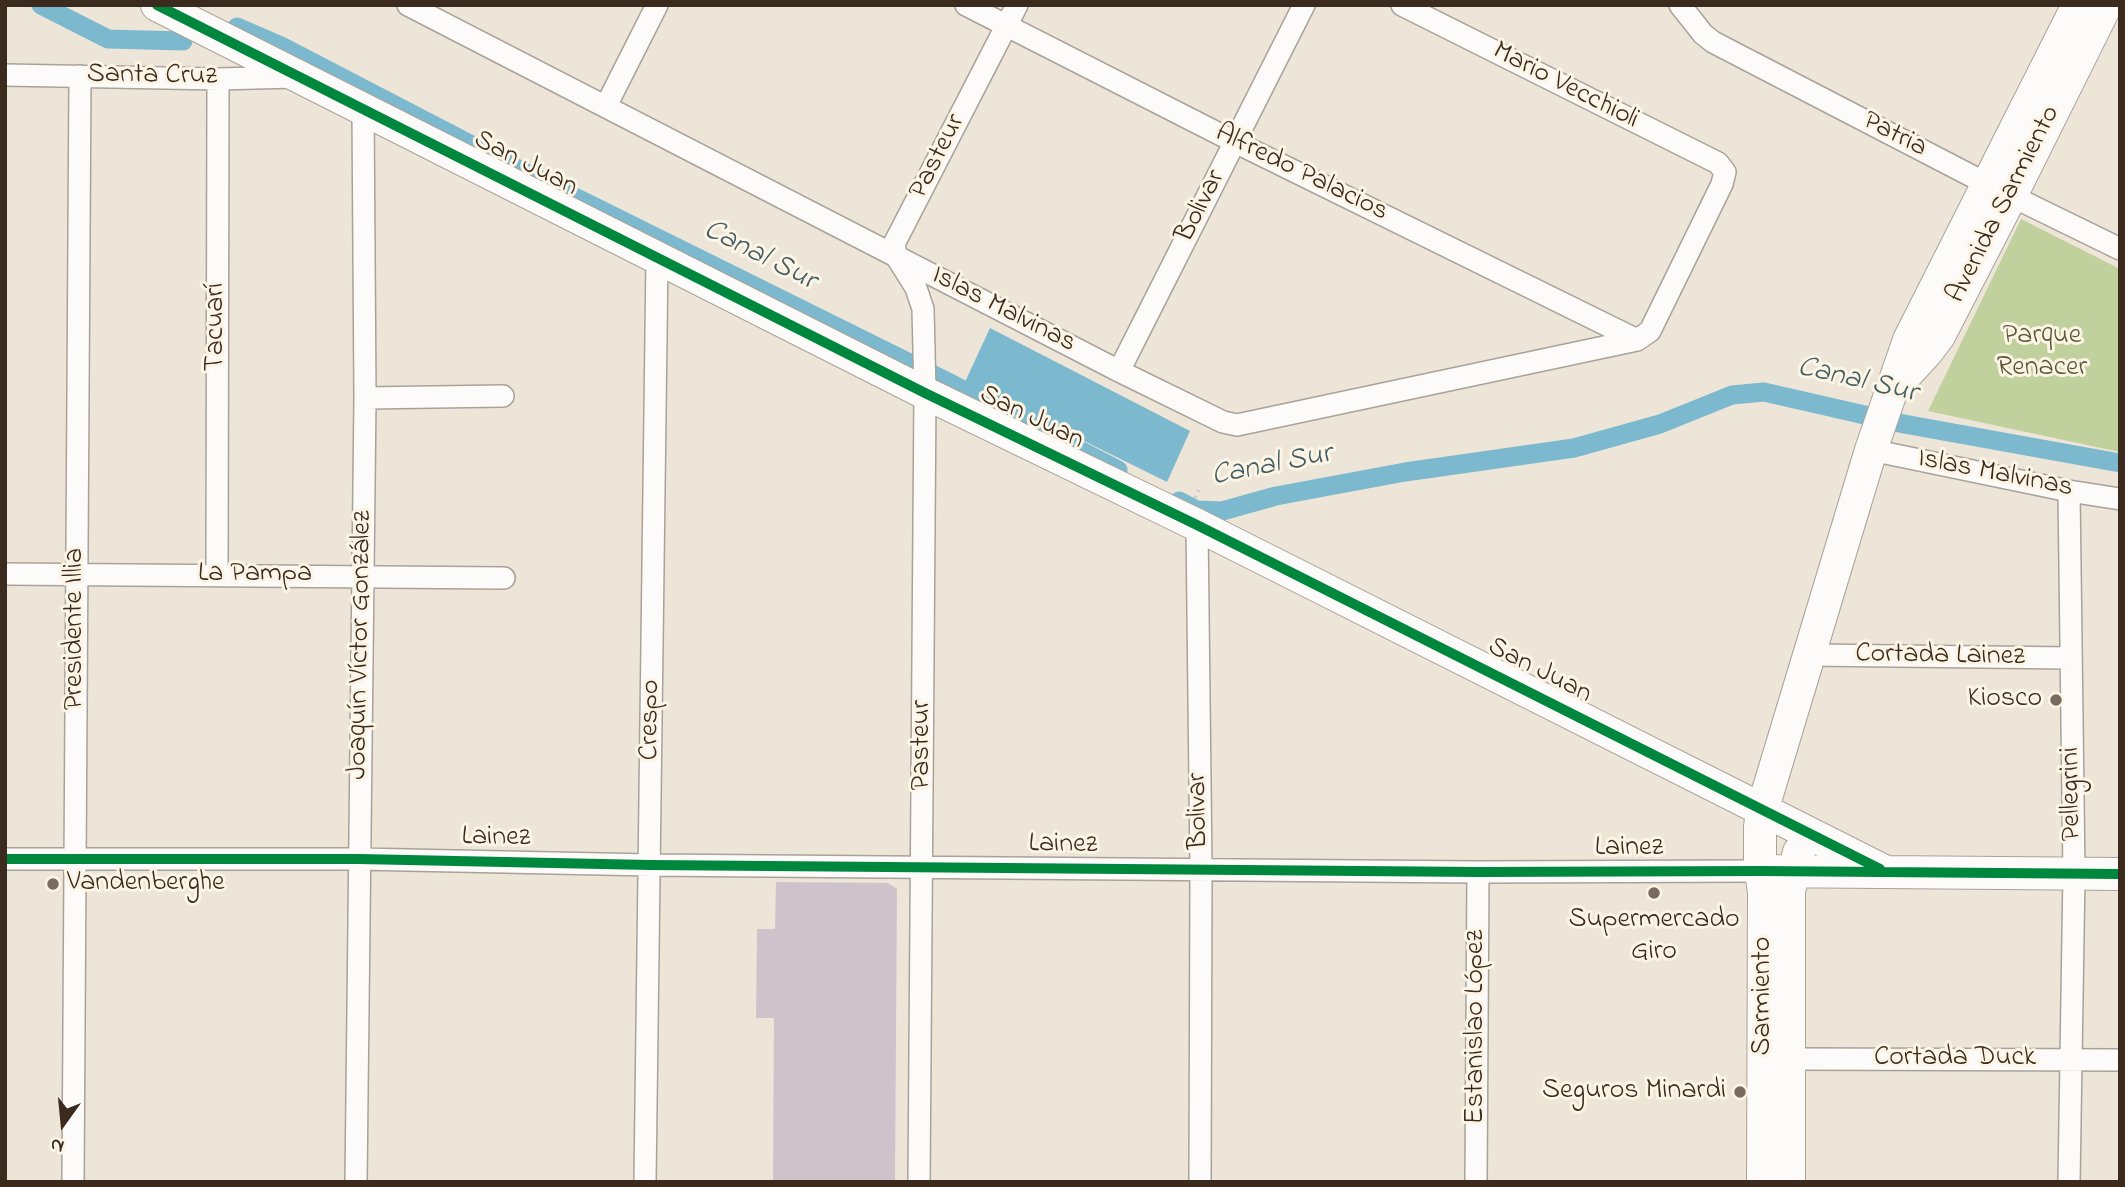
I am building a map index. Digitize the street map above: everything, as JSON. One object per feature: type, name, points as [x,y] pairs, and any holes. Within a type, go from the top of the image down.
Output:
[{"type":"street","name":"San Juan","points":[[158,5],[925,393],[1197,525],[1886,872]]},
{"type":"street","name":"Islas Malvinas","points":[[408,5],[1223,422],[1237,425],[1637,340]]},
{"type":"street","points":[[606,106],[657,5]]},
{"type":"street","name":"Alfredo Palacios","points":[[966,5],[1235,142],[1637,340]]},
{"type":"street","name":"Pasteur","points":[[919,1182],[925,393],[923,316],[916,288],[896,257],[894,244],[1017,5]]},
{"type":"street","name":"Bolivar","points":[[1119,371],[1304,5]]},
{"type":"street","name":"Mario Vecchioli","points":[[1402,5],[1718,163],[1725,172],[1722,184],[1650,331],[1637,340]]},
{"type":"street","name":"Patria","points":[[1680,5],[1703,34],[1713,42],[2120,249]]},
{"type":"street","name":"Avenida Sarmiento","points":[[2000,190],[2078,5]]},
{"type":"street","name":"Avenida Sarmiento","points":[[1762,811],[1872,445],[1909,340],[2000,190],[2106,5]]},
{"type":"street","name":"Santa Cruz","points":[[5,75],[218,79],[298,77]]},
{"type":"street","name":"Presidente Illia","points":[[73,1182],[80,76]]},
{"type":"street","name":"Tacuarí","points":[[217,575],[218,79]]},
{"type":"street","name":"Joaquín Víctor González","points":[[356,1182],[365,398],[363,109]]},
{"type":"street","name":"Crespo","points":[[645,1182],[657,258]]},
{"type":"street","points":[[923,316],[932,296],[939,290],[953,286]]},
{"type":"street","points":[[365,398],[503,396]]},
{"type":"street","name":"Islas Malvinas","points":[[1872,445],[2069,491],[2120,499]]},
{"type":"street","name":"Pellegrini","points":[[2069,491],[2074,874],[2070,1182]]},
{"type":"street","name":"Bolivar","points":[[1197,525],[1201,870],[1200,1182]]},
{"type":"street","name":"La Pampa","points":[[5,573],[504,578]]},
{"type":"street","name":"Cortada Lainez","points":[[1809,655],[2071,658]]},
{"type":"street","name":"Sarmiento","points":[[1762,811],[1763,1182]]},
{"type":"street","name":"Sarmiento","points":[[1789,1182],[1789,891],[1800,842],[1794,827]]},
{"type":"street","name":"Lainez","points":[[5,859],[359,859],[650,865],[1478,872],[2120,874]]},
{"type":"street","name":"Estanislao López","points":[[1476,1182],[1478,872]]},
{"type":"street","name":"Cortada Duck","points":[[1790,1059],[2120,1060]]},
{"type":"green space","name":"Parque Renacer","points":[[2021,219],[2120,269],[2120,452],[1928,411]]},
{"type":"water","points":[[990,328],[1190,431],[1167,482],[965,382]]},
{"type":"building","points":[[776,882],[888,883],[897,889],[895,1182],[773,1182],[774,1018],[756,1018],[757,929],[775,929]]},
{"type":"waterway","name":"Canal Sur","points":[[41,5],[108,39],[183,41]]},
{"type":"waterway","name":"Canal Sur","points":[[237,27],[281,46],[510,165],[946,381],[1118,470]]},
{"type":"waterway","name":"Canal Sur","points":[[1179,501],[1196,510],[1222,511],[1276,496],[1405,472],[1574,448],[1660,424],[1732,395],[1764,392],[1904,424],[2120,463]]},
{"type":"cycle path","points":[[157,5],[925,393],[1197,525],[1880,869]]},
{"type":"cycle path","points":[[5,859],[359,859],[650,865],[1478,872],[2120,874]]},
{"type":"place","name":"Kiosco","points":[[2056,700]]},
{"type":"place","name":"Vandenberghe","points":[[53,884]]},
{"type":"place","name":"Supermercado Giro","points":[[1654,893]]},
{"type":"place","name":"Seguros Minardi","points":[[1740,1092]]}]
